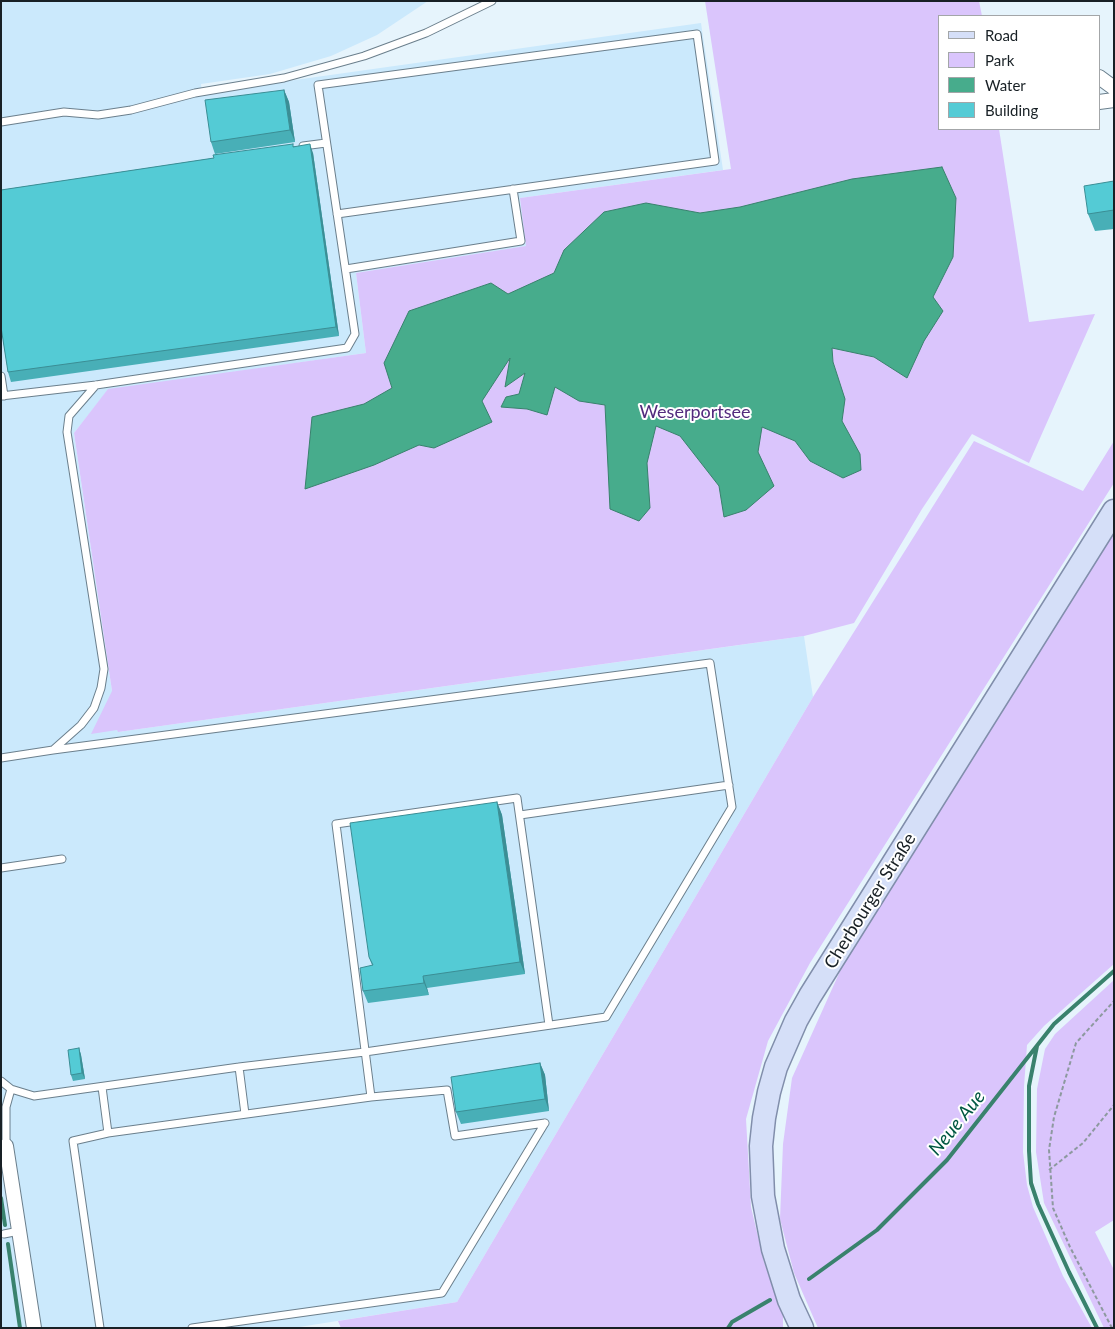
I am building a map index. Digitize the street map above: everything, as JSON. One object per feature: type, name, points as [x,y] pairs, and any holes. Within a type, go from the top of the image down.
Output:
[{"type":"main road","name":"Cherbourger Straße","points":[[798,1322],[772,1249],[762,1173],[761,1146],[764,1118],[769,1092],[784,1047],[810,996],[1114,511]]},
{"type":"street","points":[[1100,78],[1114,88]]},
{"type":"street","points":[[1100,102],[1114,100]]},
{"type":"street","points":[[6,1146],[34,1328]]},
{"type":"lane","points":[[1,122],[64,112],[98,115],[131,110],[195,93],[284,78],[364,56],[426,33],[492,1]]},
{"type":"lane","points":[[1,376],[3,396],[96,385],[347,348],[355,334],[346,269],[337,214],[326,143],[318,85],[697,34],[715,161],[337,214]]},
{"type":"lane","points":[[296,147],[326,143]]},
{"type":"lane","points":[[346,269],[521,241],[514,189]]},
{"type":"lane","points":[[53,750],[81,724],[94,708],[101,688],[104,669],[67,432],[69,416],[96,385]]},
{"type":"lane","points":[[1,758],[710,663],[732,807],[606,1017],[364,1052],[239,1067],[34,1096],[12,1089],[1,1081]]},
{"type":"lane","points":[[520,815],[728,785]]},
{"type":"lane","points":[[371,1096],[336,824],[517,798],[549,1025]]},
{"type":"lane","points":[[1,868],[62,859]]},
{"type":"lane","points":[[239,1067],[245,1114]]},
{"type":"lane","points":[[102,1087],[108,1133]]},
{"type":"lane","points":[[6,1146],[6,1107],[12,1089]]},
{"type":"lane","points":[[100,1328],[73,1140],[108,1133],[371,1096],[447,1090],[455,1136],[545,1123],[442,1293],[192,1328]]},
{"type":"lane","points":[[4,1234],[19,1231]]},
{"type":"path","points":[[1112,1328],[1052,1208],[1049,1150],[1054,1117],[1076,1043],[1114,1001]]},
{"type":"path","points":[[1049,1170],[1083,1143],[1114,1105]]},
{"type":"shaded area","points":[[1,1],[428,1],[377,35],[331,56],[270,74],[201,84],[202,93],[701,23],[723,170],[520,198],[527,246],[356,273],[366,353],[108,390],[74,433],[118,732],[804,636],[813,697],[457,1302],[293,1328],[1,1328]]},
{"type":"green space","name":"Weserportsee","points":[[705,1],[979,1],[982,15],[938,15],[938,130],[999,130],[1029,322],[1095,314],[1029,463],[972,434],[922,509],[854,623],[804,636],[118,732],[117,730],[91,734],[112,691],[74,433],[108,389],[366,353],[356,273],[526,246],[520,198],[731,169]]},
{"type":"green space","points":[[974,441],[1083,491],[1114,441],[1114,483],[810,963],[768,1041],[746,1119],[751,1207],[764,1262],[783,1316],[783,1328],[341,1328],[338,1321],[457,1302],[813,697]]},
{"type":"green space","points":[[1114,528],[1114,964],[1044,1026],[1027,1045],[1024,1087],[1023,1152],[1027,1185],[1033,1207],[1063,1276],[1092,1328],[818,1328],[794,1273],[780,1219],[783,1144],[792,1078],[841,969]]},
{"type":"green space","points":[[1114,980],[1114,1220],[1095,1232],[1114,1270],[1114,1328],[1104,1328],[1044,1203],[1036,1152],[1037,1089],[1045,1049],[1055,1034]]},
{"type":"water","name":"Weserportsee","points":[[942,167],[956,198],[953,257],[933,297],[943,311],[924,341],[907,378],[874,357],[832,348],[833,362],[845,399],[842,421],[860,454],[861,470],[843,478],[810,461],[795,441],[762,427],[758,452],[774,486],[746,510],[724,517],[719,486],[680,436],[656,426],[647,463],[650,508],[639,521],[610,509],[605,405],[579,401],[555,387],[547,415],[527,409],[501,407],[506,397],[519,394],[525,373],[505,387],[510,358],[482,401],[492,422],[434,448],[419,445],[374,465],[305,489],[312,417],[364,404],[392,388],[384,363],[409,311],[491,283],[508,294],[554,273],[564,250],[604,212],[646,203],[700,213],[740,207],[852,179]]},
{"type":"building","points":[[284,90],[290,130],[211,142],[205,100]]},
{"type":"building","points":[[293,144],[293,147],[310,144],[336,327],[8,372],[1,327],[1,190],[214,158],[213,155]]},
{"type":"building","points":[[1114,181],[1114,210],[1088,214],[1084,186]]},
{"type":"building","points":[[497,802],[520,962],[423,976],[424,983],[363,991],[360,968],[373,965],[369,957],[350,823]]},
{"type":"building","points":[[79,1048],[82,1073],[71,1075],[68,1050]]},
{"type":"building","points":[[540,1063],[545,1099],[456,1112],[451,1077]]},
{"type":"waterway","name":"Neue Aue","points":[[809,1279],[877,1230],[947,1160],[1054,1024],[1114,971]]},
{"type":"waterway","points":[[1037,1046],[1029,1086],[1031,1183],[1038,1204],[1097,1328]]},
{"type":"waterway","points":[[1,1198],[5,1225]]},
{"type":"waterway","points":[[8,1244],[20,1328]]},
{"type":"waterway","name":"Neue Aue","points":[[728,1328],[732,1322],[770,1300]]}]
